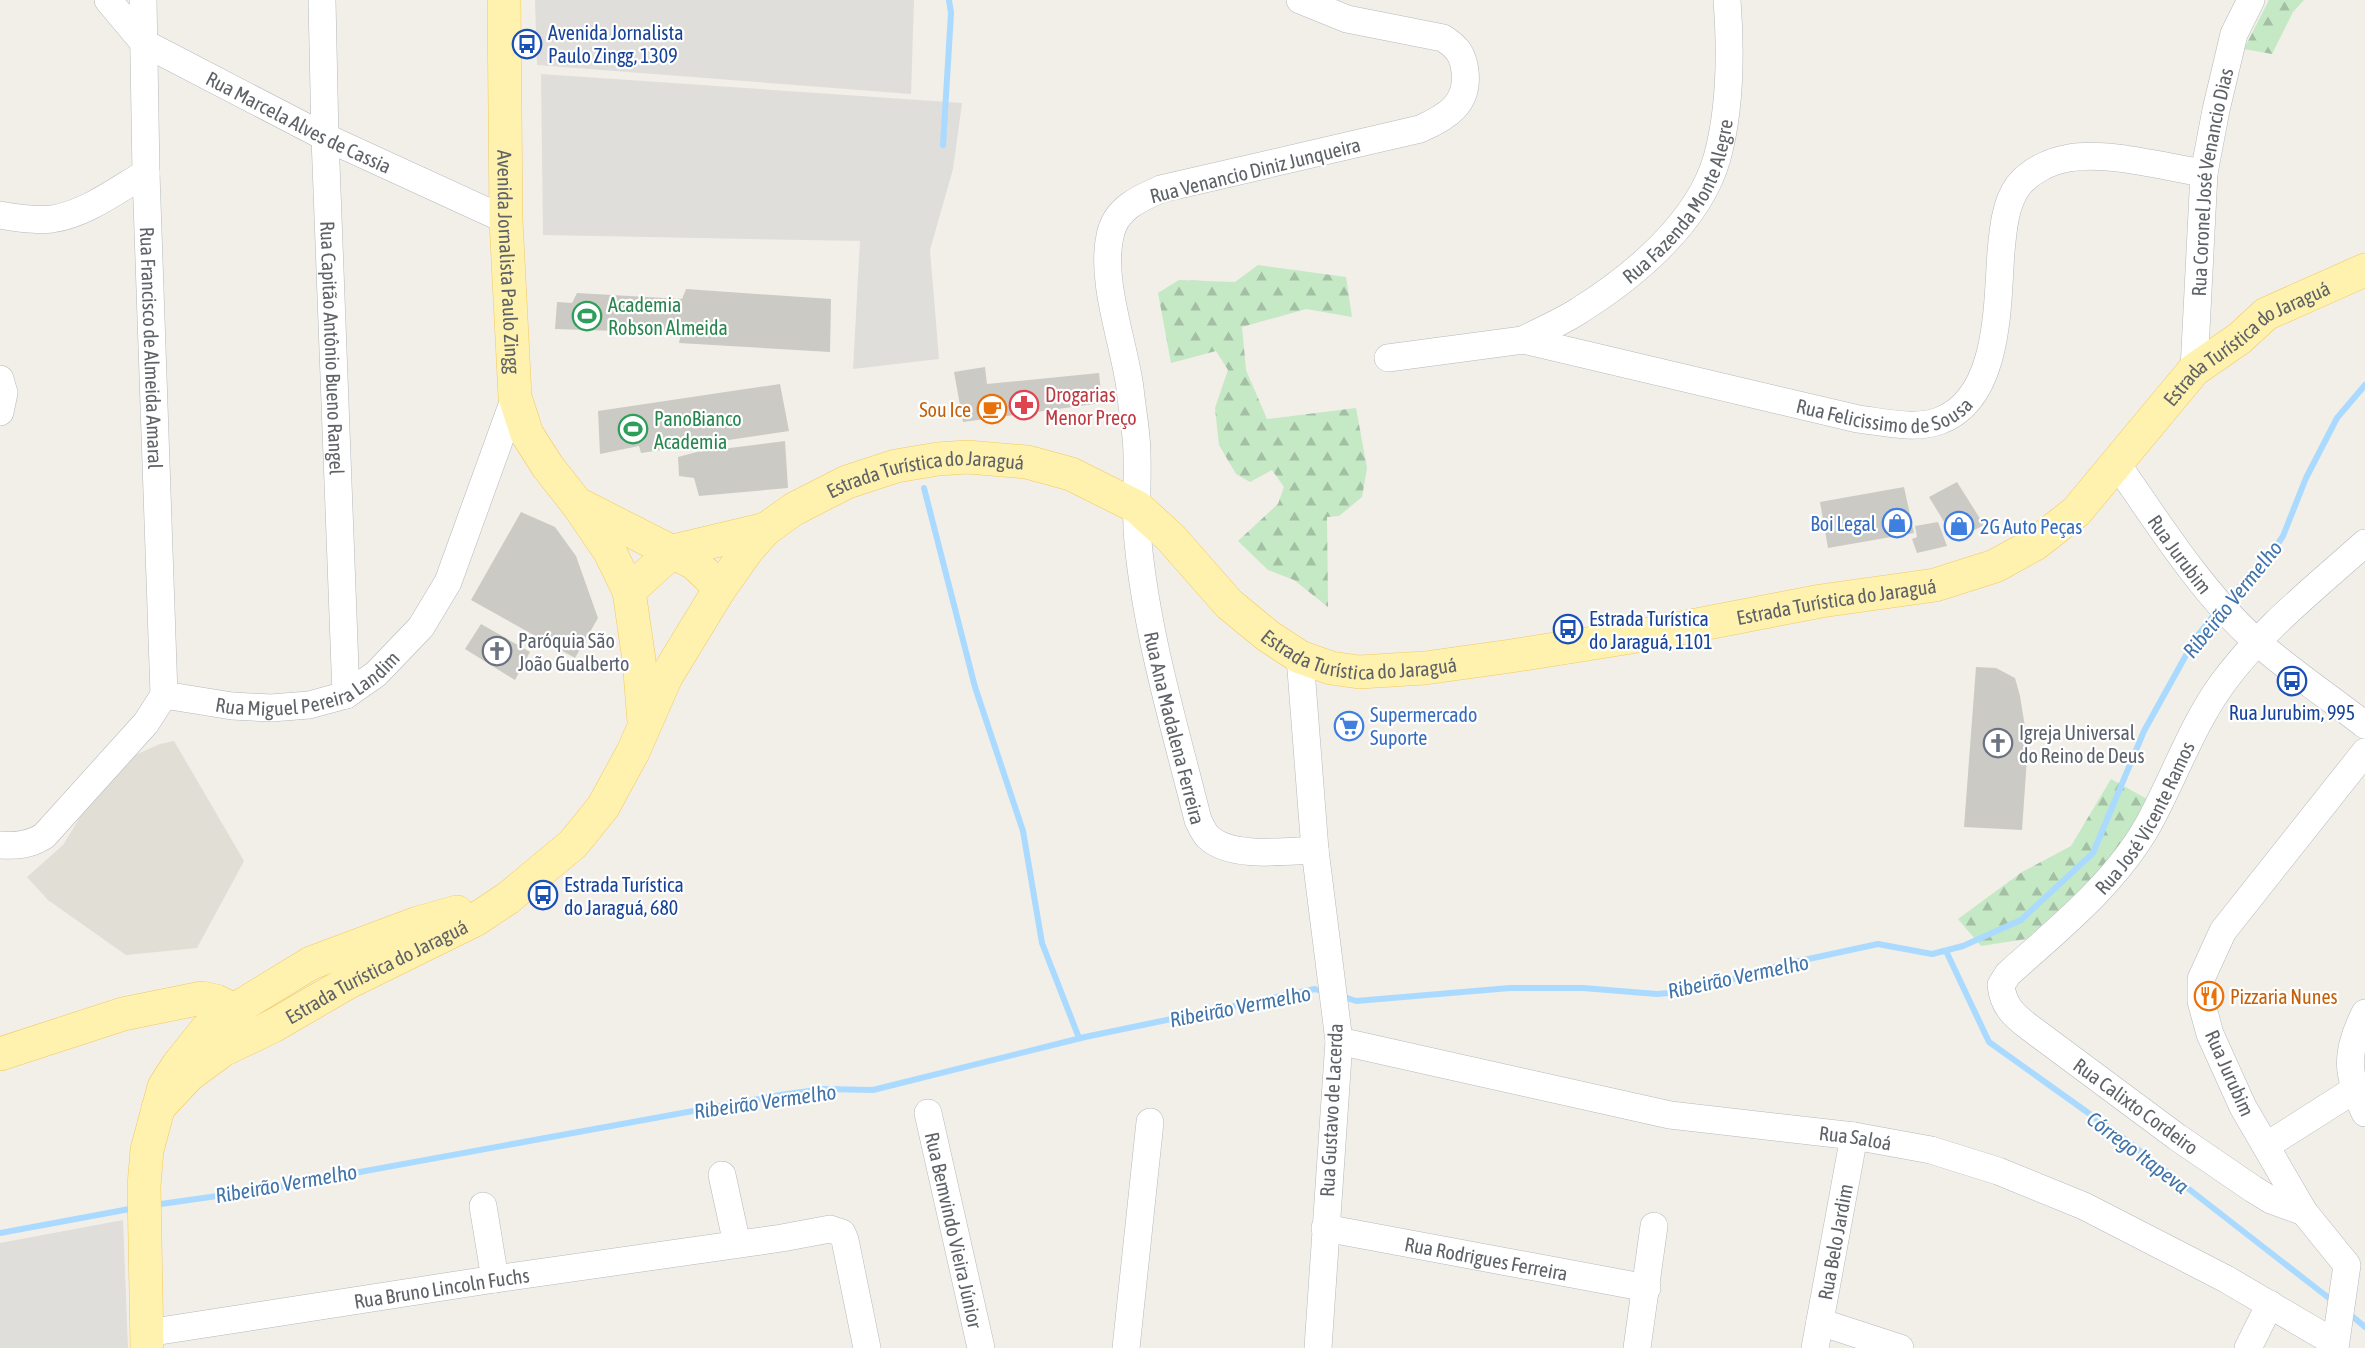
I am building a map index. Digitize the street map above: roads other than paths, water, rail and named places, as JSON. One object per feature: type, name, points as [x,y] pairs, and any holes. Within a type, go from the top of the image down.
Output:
[{"type":"main road","name":"Avenida Jornalista Paulo Zingg","points":[[504,0],[506,220],[515,397],[527,434],[548,467],[578,505],[610,552],[629,591],[639,660],[644,727]]},
{"type":"main road","name":"Estrada Turística do Jaraguá","points":[[224,1035],[273,1026],[347,983],[443,937],[508,898],[573,844],[603,807],[644,727],[666,677],[719,590],[748,549],[766,529],[794,509],[847,482],[896,466],[967,457],[1027,462],[1071,474],[1137,507],[1171,538],[1229,604],[1268,636],[1300,657],[1331,668],[1359,672],[1425,668],[1650,634],[1821,601],[1935,585],[1995,566],[2035,544],[2076,512],[2194,370],[2240,339],[2266,314],[2365,270]]},
{"type":"main road","name":"Avenida Jornalista Paulo Zingg","points":[[578,505],[694,563],[719,590]]},
{"type":"main road","points":[[629,591],[673,552],[766,529]]},
{"type":"main road","points":[[639,660],[650,676],[657,679],[666,677]]},
{"type":"main road","name":"Estrada Turística do Jaraguá","points":[[224,1035],[311,963],[418,923],[508,898]]},
{"type":"main road","points":[[3,1052],[123,1014],[202,998],[278,970],[311,963]]},
{"type":"main road","points":[[202,998],[216,1001],[224,1035]]},
{"type":"main road","points":[[123,1014],[224,1035]]},
{"type":"main road","points":[[147,1341],[144,1186],[147,1150],[164,1087],[224,1035]]},
{"type":"street","name":"Rua Marcela Alves de Cassia","points":[[108,0],[144,44],[325,137],[506,220]]},
{"type":"street","name":"Rua Francisco de Almeida Amaral","points":[[142,0],[164,695]]},
{"type":"street","name":"Rua Capitão Antônio Bueno Rangel","points":[[322,0],[346,695]]},
{"type":"street","name":"Rua Venancio Diniz Junqueira","points":[[1137,507],[1137,453],[1129,384],[1113,311],[1108,262],[1110,235],[1119,216],[1133,201],[1161,189],[1420,129],[1441,120],[1458,104],[1466,85],[1463,59],[1456,46],[1443,38],[1347,19],[1300,0]]},
{"type":"street","name":"Rua Fazenda Monte Alegre","points":[[1523,340],[1579,311],[1634,272],[1671,237],[1701,196],[1717,159],[1727,100],[1730,41],[1727,0]]},
{"type":"street","name":"Rua Coronel José Venancio Dias","points":[[2194,370],[2204,173],[2234,34],[2251,0]]},
{"type":"street","name":"Rua Felicissimo de Sousa","points":[[1388,358],[1523,340],[1858,419],[1910,425],[1937,422],[1955,414],[1971,399],[1987,368],[1995,322],[2007,210],[2018,187],[2030,174],[2044,166],[2068,158],[2092,156],[2204,173]]},
{"type":"street","points":[[0,215],[22,219],[52,219],[82,210],[146,173]]},
{"type":"street","points":[[0,379],[4,393],[0,411]]},
{"type":"street","name":"Rua Miguel Pereira Landim","points":[[164,695],[232,706],[271,708],[309,705],[346,695],[376,674],[421,627],[448,582],[515,397]]},
{"type":"street","name":"Rua Jurubim","points":[[2117,464],[2211,594],[2235,620],[2256,641],[2365,725]]},
{"type":"street","name":"Rua Ana Madalena Ferreira","points":[[1137,507],[1138,540],[1147,606],[1164,686],[1198,820],[1207,836],[1217,843],[1239,851],[1315,850]]},
{"type":"street","name":"Rua José Vicente Ramos","points":[[2008,974],[2100,888],[2126,857],[2147,826],[2194,729],[2221,685],[2256,641],[2365,543]]},
{"type":"street","name":"Rua Gustavo de Lacerda","points":[[1300,657],[1315,850],[1339,1034],[1324,1228],[1318,1348]]},
{"type":"street","points":[[0,845],[19,846],[44,836],[146,723],[164,695]]},
{"type":"street","name":"Rua Jurubim","points":[[2335,1346],[2356,1270],[2304,1212],[2243,1107],[2210,1034],[2201,1001],[2201,979],[2223,931],[2365,752]]},
{"type":"street","name":"Rua Calixto Cordeiro","points":[[2008,974],[2001,985],[2006,1005],[2013,1015],[2177,1137],[2253,1189],[2271,1200],[2304,1212]]},
{"type":"street","points":[[2266,1146],[2360,1102],[2350,1061],[2353,1038],[2365,1013]]},
{"type":"street","name":"Rua Saloá","points":[[1339,1034],[1670,1115],[1854,1136],[1931,1150],[1998,1171],[2133,1229],[2270,1304],[2335,1346]]},
{"type":"street","name":"Rua Bemvindo Vieira Júnior","points":[[928,1113],[981,1348]]},
{"type":"street","points":[[1126,1348],[1150,1122]]},
{"type":"street","name":"Rua Belo Jardim","points":[[1817,1335],[1854,1136]]},
{"type":"street","points":[[722,1175],[737,1244]]},
{"type":"street","points":[[483,1206],[495,1279]]},
{"type":"street","points":[[1637,1348],[1654,1226]]},
{"type":"street","name":"Rua Rodrigues Ferreira","points":[[1324,1228],[1647,1288]]},
{"type":"street","name":"Rua Bruno Lincoln Fuchs","points":[[147,1341],[495,1279],[782,1239],[830,1229],[842,1233],[849,1251],[867,1348]]},
{"type":"street","points":[[2248,1348],[2270,1304]]},
{"type":"street","points":[[1817,1335],[1900,1348]]},
{"type":"waterway","points":[[943,145],[951,13],[949,0]]},
{"type":"waterway","name":"Ribeirão Vermelho","points":[[2225,601],[2269,557],[2283,536],[2306,478],[2337,418],[2365,385]]},
{"type":"waterway","points":[[924,488],[975,687],[1023,831],[1042,943],[1079,1038]]},
{"type":"waterway","name":"Ribeirão Vermelho","points":[[1341,996],[1356,1001],[1510,988],[1583,988],[1657,994],[1693,991],[1785,964],[1878,944],[1932,954],[1963,946],[2021,920],[2093,853],[2144,731],[2195,639],[2217,611]]},
{"type":"waterway","name":"Córrego Itapeva","points":[[1946,951],[1989,1042],[2122,1137],[2334,1302]]},
{"type":"waterway","name":"Ribeirão Vermelho","points":[[154,1205],[267,1189],[780,1095],[824,1089],[873,1090],[1085,1037],[1315,989],[1325,992]]},
{"type":"waterway","name":"Ribeirão Vermelho","points":[[0,1233],[135,1208]]},
{"type":"waterway","name":"Córrego Itapeva","points":[[2347,1312],[2365,1327]]},
{"type":"place","name":"Avenida Jornalista Paulo Zingg, 1309","points":[[527,44]]},
{"type":"place","name":"Academia Robson Almeida","points":[[587,316]]},
{"type":"place","name":"Drogarias Menor Preço","points":[[1024,405]]},
{"type":"place","name":"Sou Ice","points":[[992,409]]},
{"type":"place","name":"PanoBianco Academia","points":[[633,429]]},
{"type":"place","name":"Boi Legal","points":[[1897,523]]},
{"type":"place","name":"2G Auto Peças","points":[[1959,526]]},
{"type":"place","name":"Estrada Turística do Jaraguá, 1101","points":[[1568,629]]},
{"type":"place","name":"Paróquia São João Gualberto","points":[[497,651]]},
{"type":"place","name":"Rua Jurubim, 995","points":[[2292,681]]},
{"type":"place","name":"Supermercado Suporte","points":[[1349,726]]},
{"type":"place","name":"Igreja Universal do Reino de Deus","points":[[1998,743]]},
{"type":"place","name":"Estrada Turística do Jaraguá, 680","points":[[543,895]]},
{"type":"place","name":"Pizzaria Nunes","points":[[2209,996]]}]
